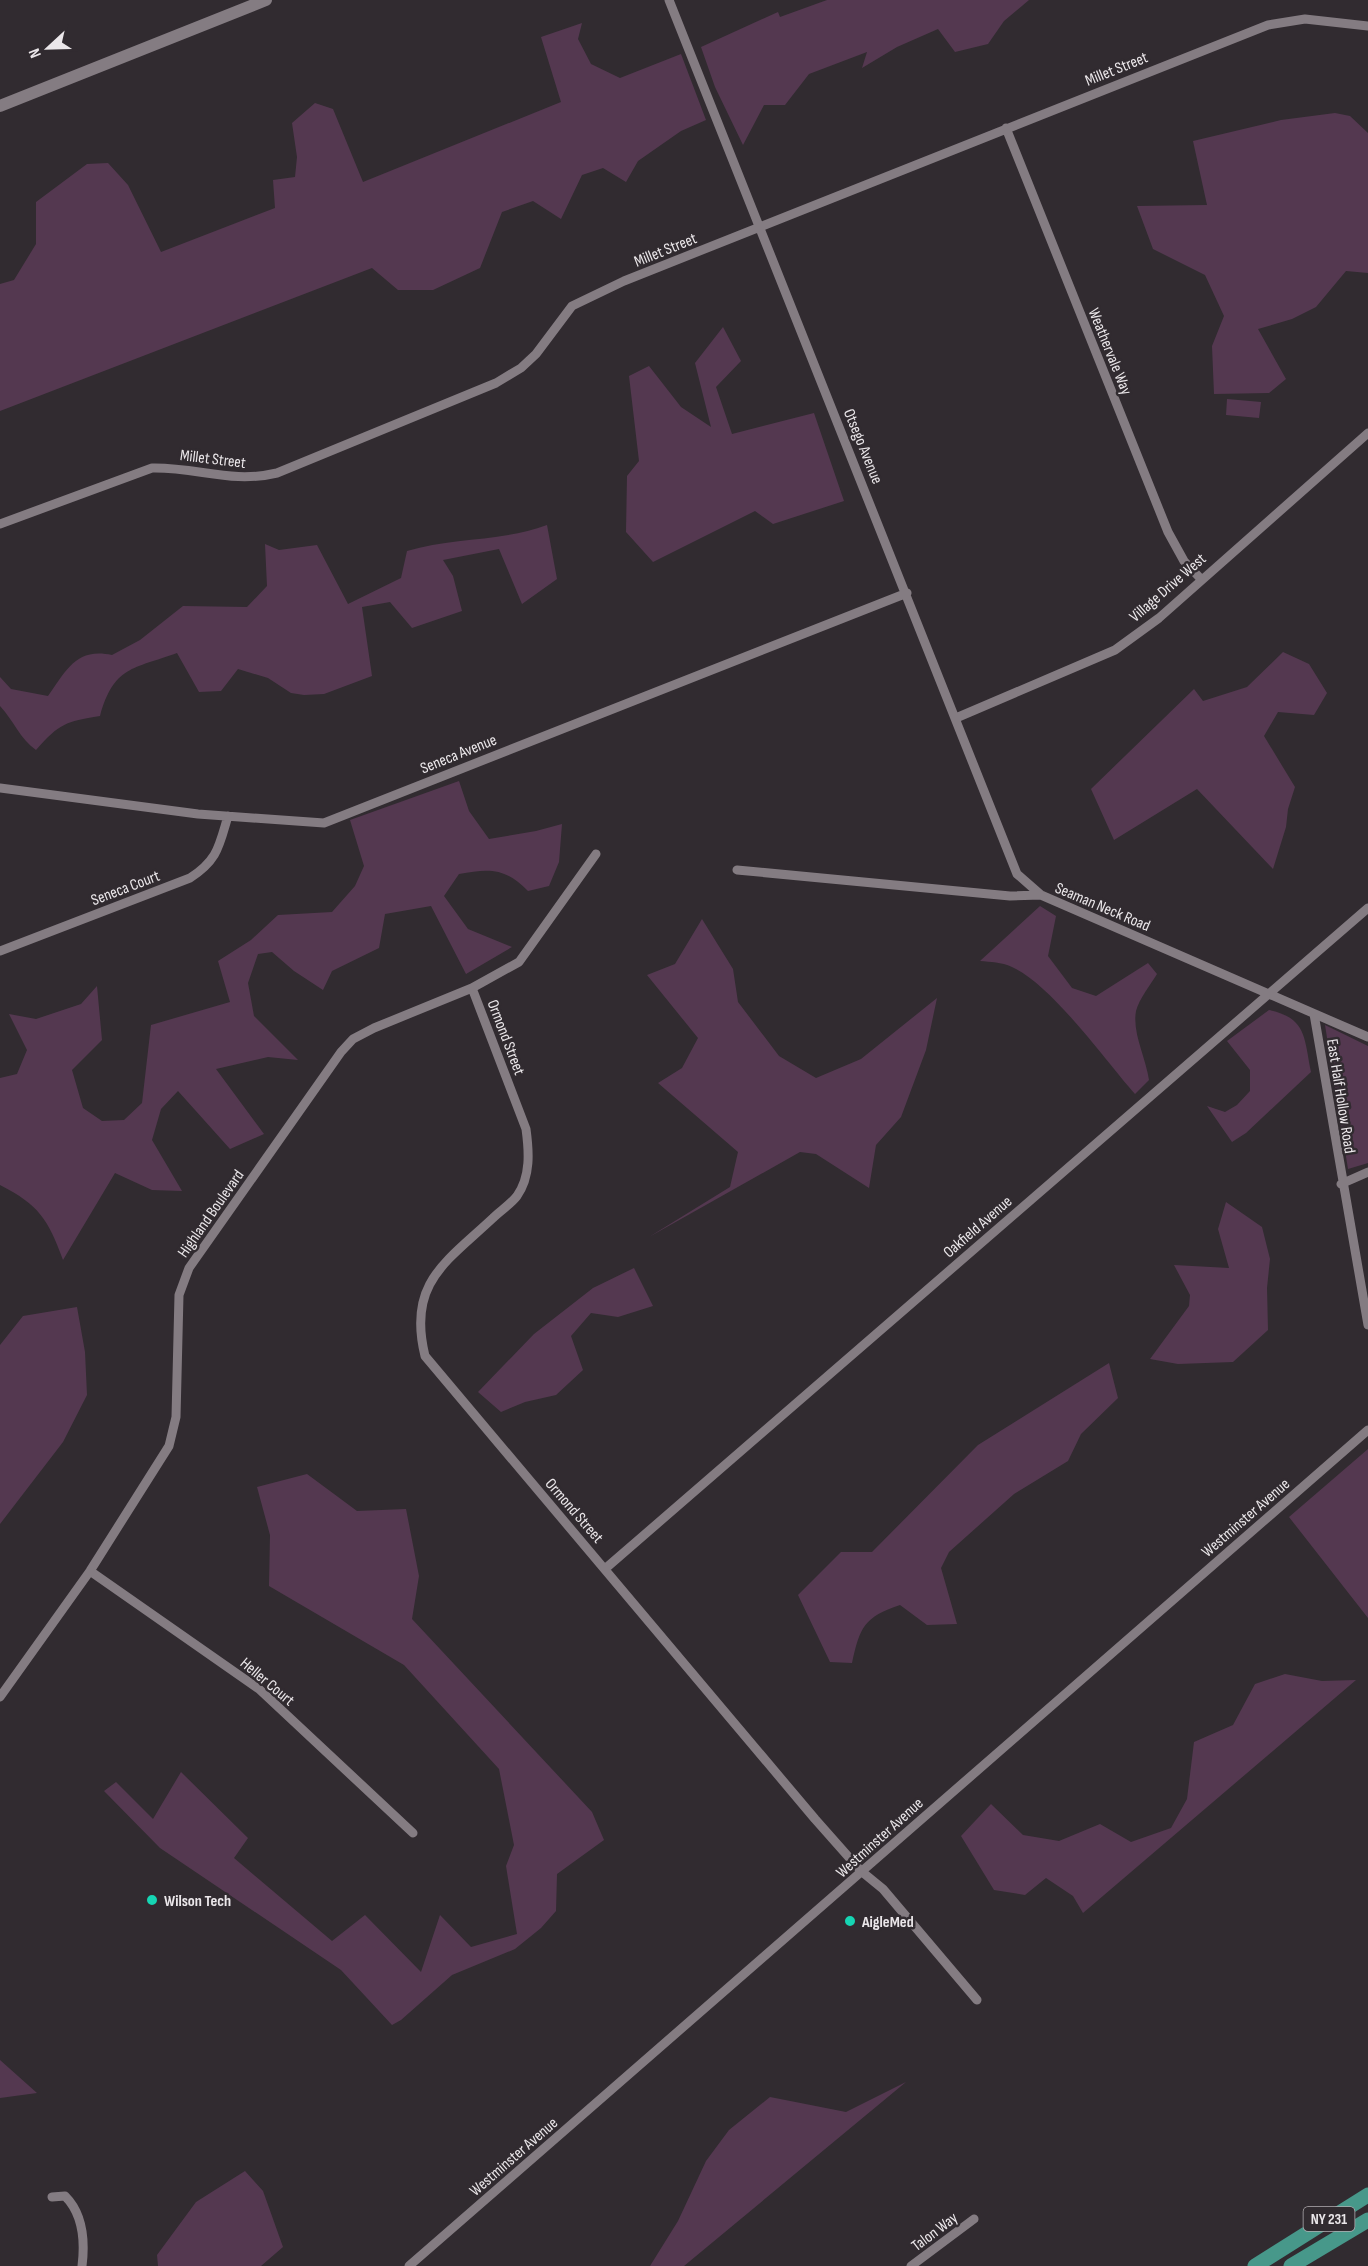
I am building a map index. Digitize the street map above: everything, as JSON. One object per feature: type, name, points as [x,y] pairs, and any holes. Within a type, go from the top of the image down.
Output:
[{"type":"main road","name":"NY 231","points":[[1255,2266],[1368,2195]]},
{"type":"main road","name":"NY 231","points":[[1292,2266],[1368,2220]]},
{"type":"street","points":[[0,105],[266,0]]},
{"type":"street","name":"Otsego Avenue","points":[[669,0],[1017,874],[1041,895]]},
{"type":"street","name":"Millet Street","points":[[0,524],[152,468],[177,467],[241,478],[277,472],[496,383],[521,368],[536,354],[572,306],[624,281],[1268,25],[1305,19],[1368,26]]},
{"type":"street","name":"Weathervale Way","points":[[1006,128],[1164,524],[1184,561],[1200,578]]},
{"type":"street","name":"Village Drive West","points":[[956,718],[1115,650],[1159,618],[1200,578],[1368,433]]},
{"type":"street","name":"Seneca Avenue","points":[[0,788],[228,816],[324,823],[907,593]]},
{"type":"street","name":"Seneca Court","points":[[0,951],[190,878],[208,866],[217,851],[228,816]]},
{"type":"street","name":"Highland Boulevard","points":[[0,1697],[90,1571],[169,1446],[176,1417],[179,1295],[189,1268],[341,1052],[353,1039],[374,1028],[472,988],[519,963],[596,854]]},
{"type":"street","name":"Seaman Neck Road","points":[[737,870],[1010,896],[1041,895],[1368,1037]]},
{"type":"street","name":"Oakfield Avenue","points":[[606,1568],[1368,908]]},
{"type":"street","name":"Ormond Street","points":[[472,988],[526,1129],[530,1152],[526,1176],[517,1196],[437,1270],[425,1290],[420,1312],[420,1337],[425,1356],[861,1871],[883,1889],[976,2000]]},
{"type":"street","name":"East Half Hollow Road","points":[[1314,1014],[1341,1184],[1368,1325]]},
{"type":"street","points":[[1341,1184],[1368,1172]]},
{"type":"street","name":"Westminster Avenue","points":[[409,2266],[1368,1430]]},
{"type":"street","name":"Heller Court","points":[[90,1571],[259,1689],[413,1833]]},
{"type":"street","points":[[52,2197],[65,2196],[74,2204],[83,2231],[82,2266]]},
{"type":"street","name":"Talon Way","points":[[911,2266],[974,2219]]},
{"type":"shaded area","points":[[827,0],[1029,0],[1004,21],[988,44],[955,52],[938,29],[897,47],[862,68],[867,52],[809,74],[785,105],[764,105],[743,145],[715,87],[701,47],[778,12],[780,17]]},
{"type":"shaded area","points":[[582,23],[578,39],[591,64],[620,78],[681,54],[706,120],[681,131],[638,161],[626,182],[603,168],[582,175],[561,219],[533,201],[502,212],[480,268],[433,290],[398,290],[372,268],[0,411],[0,284],[14,280],[36,244],[36,202],[87,164],[108,163],[128,185],[161,252],[275,208],[273,180],[295,177],[297,157],[292,123],[315,103],[333,109],[363,182],[561,102],[541,37]]},
{"type":"shaded area","points":[[1335,113],[1350,116],[1368,133],[1368,273],[1346,271],[1316,307],[1292,319],[1258,329],[1286,379],[1269,393],[1214,394],[1212,346],[1224,316],[1205,275],[1153,249],[1137,206],[1207,205],[1193,141],[1281,120]]},
{"type":"shaded area","points":[[723,327],[741,361],[716,387],[732,434],[814,413],[844,501],[773,524],[755,511],[653,562],[626,532],[627,476],[639,461],[629,376],[649,366],[681,407],[711,427],[695,363]]},
{"type":"shaded area","points":[[1227,399],[1261,402],[1259,418],[1226,415]]},
{"type":"shaded area","points":[[547,525],[557,579],[522,604],[499,549],[443,560],[453,576],[462,611],[412,628],[390,602],[362,607],[372,676],[324,694],[291,693],[268,678],[238,669],[221,691],[199,692],[177,653],[127,672],[112,687],[100,716],[64,725],[51,734],[36,750],[26,741],[0,706],[0,677],[11,689],[48,696],[73,663],[89,655],[100,653],[112,655],[140,640],[183,606],[247,607],[267,586],[265,544],[279,550],[317,545],[348,604],[401,578],[407,551],[442,543],[512,534]]},
{"type":"shaded area","points":[[1283,652],[1309,664],[1327,693],[1314,715],[1278,712],[1264,736],[1295,787],[1273,869],[1197,789],[1114,840],[1091,789],[1194,689],[1203,701],[1247,687]]},
{"type":"shaded area","points":[[459,781],[469,811],[489,839],[562,824],[559,862],[549,886],[528,891],[505,874],[480,871],[459,874],[444,896],[468,929],[512,947],[466,974],[431,906],[385,914],[379,948],[332,971],[323,990],[294,971],[272,952],[258,954],[248,983],[254,1016],[298,1060],[268,1057],[216,1069],[264,1134],[230,1149],[178,1091],[161,1109],[152,1140],[182,1191],[152,1190],[115,1173],[63,1260],[47,1224],[40,1215],[24,1199],[0,1185],[0,1078],[17,1074],[27,1050],[9,1014],[36,1019],[81,1004],[97,986],[102,1040],[72,1070],[83,1108],[102,1121],[124,1120],[142,1103],[151,1025],[230,1002],[218,961],[251,940],[278,915],[332,912],[355,886],[364,866],[350,820]]},
{"type":"shaded area","points":[[1040,906],[1056,916],[1048,956],[1072,988],[1096,996],[1148,963],[1157,974],[1136,1011],[1136,1028],[1149,1080],[1135,1094],[1077,1024],[1043,989],[1012,967],[980,961]]},
{"type":"shaded area","points":[[702,919],[733,969],[738,1002],[779,1056],[816,1078],[861,1059],[937,998],[926,1050],[901,1117],[876,1145],[869,1188],[816,1154],[800,1152],[649,1237],[730,1187],[738,1152],[658,1083],[682,1068],[698,1038],[647,975],[675,964]]},
{"type":"shaded area","points":[[1269,1010],[1291,1018],[1302,1031],[1311,1072],[1246,1133],[1232,1142],[1207,1106],[1225,1112],[1237,1105],[1250,1091],[1250,1070],[1227,1041]]},
{"type":"shaded area","points":[[1325,1025],[1368,1046],[1368,1163],[1348,1169]]},
{"type":"shaded area","points":[[1226,1202],[1262,1227],[1270,1259],[1267,1288],[1268,1330],[1233,1362],[1178,1364],[1150,1359],[1189,1306],[1190,1295],[1174,1265],[1229,1268],[1218,1229]]},
{"type":"shaded area","points":[[634,1268],[653,1306],[618,1317],[591,1313],[571,1336],[583,1370],[556,1395],[525,1402],[501,1412],[478,1392],[534,1334],[593,1288]]},
{"type":"shaded area","points":[[77,1307],[85,1352],[87,1395],[63,1442],[0,1524],[0,1345],[23,1316]]},
{"type":"shaded area","points":[[1109,1363],[1118,1398],[1081,1434],[1068,1461],[1014,1494],[949,1552],[941,1568],[957,1624],[927,1625],[900,1605],[878,1614],[866,1625],[858,1640],[852,1663],[830,1662],[798,1595],[841,1552],[872,1552],[978,1445]]},
{"type":"shaded area","points":[[1368,1449],[1368,1618],[1289,1517]]},
{"type":"shaded area","points":[[307,1474],[357,1511],[406,1509],[419,1576],[412,1619],[592,1812],[604,1840],[557,1874],[556,1911],[541,1928],[515,1949],[452,1975],[401,2020],[392,2025],[341,1970],[160,1848],[104,1791],[116,1782],[153,1819],[181,1772],[248,1838],[234,1858],[332,1941],[365,1915],[421,1972],[440,1915],[471,1947],[517,1934],[506,1866],[514,1845],[499,1769],[404,1665],[269,1586],[270,1535],[257,1487]]},
{"type":"shaded area","points":[[1285,1674],[1322,1681],[1356,1680],[1083,1913],[1073,1896],[1046,1878],[1025,1895],[994,1890],[961,1836],[991,1804],[1023,1835],[1059,1841],[1100,1824],[1131,1842],[1171,1828],[1187,1799],[1194,1742],[1233,1725],[1255,1684]]},
{"type":"shaded area","points":[[0,2060],[37,2093],[0,2098]]},
{"type":"shaded area","points":[[906,2082],[684,2266],[650,2266],[678,2221],[706,2161],[729,2130],[770,2097],[846,2112]]},
{"type":"shaded area","points":[[245,2171],[263,2191],[283,2247],[261,2266],[158,2266],[157,2255],[196,2202]]},
{"type":"place","name":"Wilson Tech","points":[[152,1900]]},
{"type":"place","name":"AigleMed","points":[[850,1921]]}]
